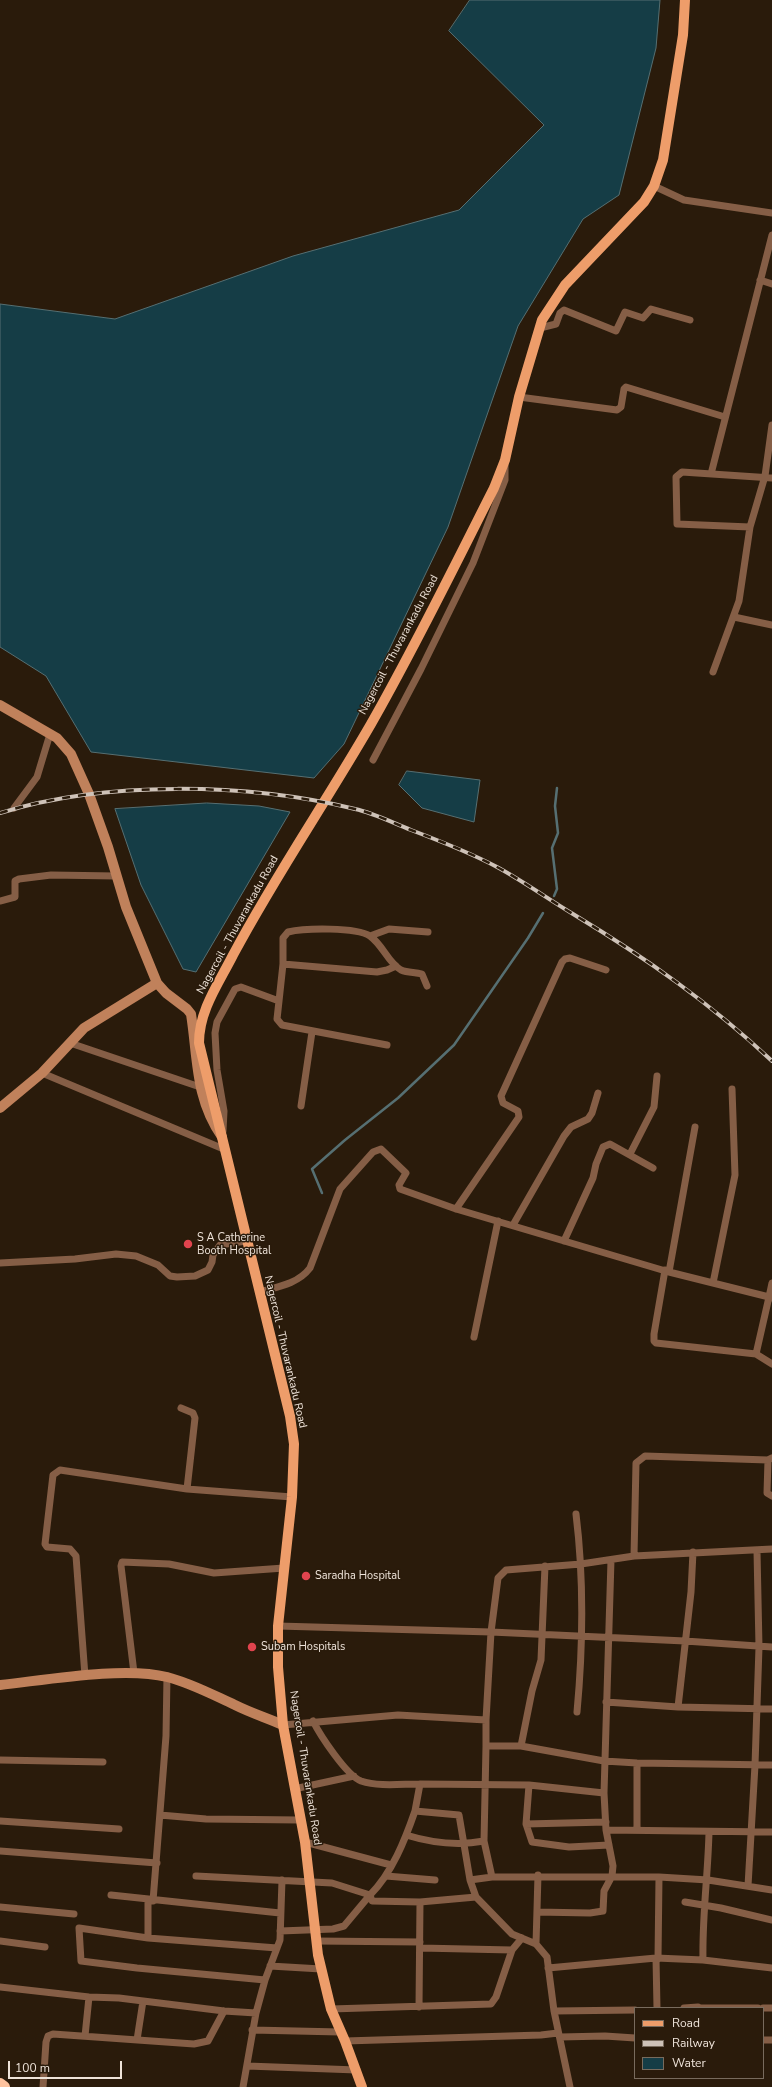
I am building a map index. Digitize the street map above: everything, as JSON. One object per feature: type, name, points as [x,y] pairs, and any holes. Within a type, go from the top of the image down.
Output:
[{"type":"highway","points":[[0,2084],[4,2087]]},
{"type":"main road","name":"Nagercoil - Thuvarankadu Road","points":[[362,2087],[357,2070],[331,2009],[321,1969],[314,1929],[305,1842],[299,1820],[283,1725],[278,1667],[278,1626],[292,1498],[294,1444],[290,1416],[199,1043],[204,1011],[254,915],[370,725],[410,655],[494,488],[504,460],[519,397],[542,320],[565,285],[644,202],[654,186],[663,160],[683,35],[685,0]]},
{"type":"street","points":[[654,186],[684,200],[772,213]]},
{"type":"street","points":[[711,474],[772,235]]},
{"type":"street","points":[[760,280],[772,284]]},
{"type":"street","points":[[540,328],[556,324],[560,313],[564,310],[616,331],[625,312],[643,318],[651,309],[690,320]]},
{"type":"street","points":[[519,397],[617,410],[621,407],[624,389],[626,387],[725,417]]},
{"type":"street","points":[[713,672],[739,601],[750,527],[768,477],[772,425]]},
{"type":"street","points":[[373,760],[474,563],[505,480],[504,460]]},
{"type":"street","points":[[750,527],[677,524],[677,475],[682,472],[768,477]]},
{"type":"street","points":[[734,617],[772,625]]},
{"type":"street","points":[[0,704],[57,738],[71,754],[89,794],[126,907],[157,983],[166,993],[187,1009],[191,1014],[200,1087],[208,1115],[223,1138]]},
{"type":"street","points":[[14,808],[37,778],[50,734]]},
{"type":"street","points":[[0,901],[15,897],[14,881],[19,879],[51,875],[116,876]]},
{"type":"street","points":[[387,1045],[312,1032],[279,1024],[277,1019],[283,964],[283,938],[288,932],[338,929],[370,936],[389,929],[428,932]]},
{"type":"street","points":[[370,936],[396,966],[403,971],[422,974],[426,986]]},
{"type":"street","points":[[456,1209],[519,1117],[518,1111],[503,1103],[501,1096],[562,962],[566,958],[570,958],[606,970]]},
{"type":"street","points":[[283,964],[377,972],[396,966]]},
{"type":"street","points":[[0,1108],[42,1074],[84,1028],[157,983]]},
{"type":"street","points":[[223,1138],[224,1111],[215,1045],[217,1022],[231,995],[237,987],[241,987],[279,1001]]},
{"type":"street","points":[[301,1106],[312,1032]]},
{"type":"street","points":[[70,1043],[200,1087]]},
{"type":"street","points":[[42,1074],[226,1150]]},
{"type":"street","points":[[630,1154],[654,1107],[657,1076]]},
{"type":"street","points":[[713,1283],[735,1174],[732,1089]]},
{"type":"street","points":[[513,1225],[564,1136],[571,1127],[588,1120],[592,1113],[598,1093]]},
{"type":"street","points":[[694,1127],[654,1341],[658,1344],[756,1354],[772,1364]]},
{"type":"street","points":[[564,1240],[593,1178],[596,1164],[603,1147],[610,1144],[653,1168]]},
{"type":"street","points":[[259,1292],[300,1280],[306,1275],[313,1261],[340,1189],[377,1149],[383,1150],[406,1173],[399,1185],[400,1189],[456,1209],[667,1271],[771,1297]]},
{"type":"street","points":[[474,1337],[498,1221]]},
{"type":"street","points":[[0,1263],[75,1259],[116,1254],[136,1256],[158,1265],[170,1276],[177,1278],[195,1276],[208,1270],[212,1262],[213,1255],[220,1245],[246,1240]]},
{"type":"street","points":[[756,1354],[771,1297],[772,1283]]},
{"type":"street","points":[[181,1408],[194,1413],[195,1418],[187,1489]]},
{"type":"street","points":[[634,1556],[636,1463],[639,1459],[645,1456],[770,1459],[767,1493],[772,1496]]},
{"type":"street","points":[[85,1676],[76,1556],[70,1549],[47,1547],[45,1544],[53,1475],[60,1470],[187,1489],[292,1498]]},
{"type":"street","points":[[576,1514],[581,1564],[581,1636],[577,1712]]},
{"type":"street","points":[[492,1877],[484,1840],[487,1784],[486,1720],[491,1632],[498,1578],[501,1573],[506,1570],[581,1564],[634,1556],[692,1552],[757,1551],[772,1549]]},
{"type":"street","points":[[748,1886],[755,1765],[759,1646],[757,1551]]},
{"type":"street","points":[[678,1707],[691,1592],[692,1552]]},
{"type":"street","points":[[537,1912],[602,1912],[604,1890],[612,1876],[610,1845],[606,1830],[604,1794],[611,1560]]},
{"type":"street","points":[[134,1673],[121,1566],[122,1562],[169,1564],[214,1573],[284,1568]]},
{"type":"street","points":[[521,1746],[532,1690],[541,1660],[545,1566]]},
{"type":"street","points":[[278,1626],[543,1634],[772,1647]]},
{"type":"street","points":[[0,1685],[85,1676],[134,1673],[167,1676],[199,1688],[235,1706],[283,1725],[313,1721],[398,1715],[486,1720]]},
{"type":"street","points":[[148,1938],[150,1900],[157,1863],[166,1736],[167,1676]]},
{"type":"street","points":[[606,1702],[678,1707],[772,1709]]},
{"type":"street","points":[[313,1721],[323,1740],[354,1776],[362,1781],[377,1784],[529,1785],[604,1794]]},
{"type":"street","points":[[486,1746],[521,1746],[604,1761],[637,1763],[772,1765]]},
{"type":"street","points":[[0,1760],[102,1762]]},
{"type":"street","points":[[637,1763],[637,1829]]},
{"type":"street","points":[[294,1789],[354,1776]]},
{"type":"street","points":[[280,1931],[314,1929],[333,1930],[344,1926],[386,1876],[406,1836],[414,1811],[420,1784]]},
{"type":"street","points":[[529,1785],[526,1824],[528,1835],[532,1842],[569,1847],[610,1845]]},
{"type":"street","points":[[414,1811],[459,1815],[470,1880],[476,1897],[512,1934],[536,1944],[547,1956],[554,2011],[570,2087]]},
{"type":"street","points":[[160,1815],[206,1819],[299,1820]]},
{"type":"street","points":[[0,1821],[119,1829]]},
{"type":"street","points":[[526,1824],[606,1822]]},
{"type":"street","points":[[606,1830],[637,1829],[709,1832],[772,1832]]},
{"type":"street","points":[[702,1960],[702,1927],[708,1880],[709,1832]]},
{"type":"street","points":[[406,1836],[424,1840],[464,1844],[484,1840]]},
{"type":"street","points":[[305,1842],[391,1865]]},
{"type":"street","points":[[0,1852],[157,1863]]},
{"type":"street","points":[[470,1880],[492,1877],[538,1875],[659,1877],[708,1880],[772,1890]]},
{"type":"street","points":[[536,1944],[538,1875]]},
{"type":"street","points":[[196,1876],[332,1883],[370,1895]]},
{"type":"street","points":[[386,1876],[435,1880]]},
{"type":"street","points":[[657,2007],[659,1877]]},
{"type":"street","points":[[243,2087],[256,2013],[265,1980],[280,1940],[282,1880]]},
{"type":"street","points":[[111,1895],[280,1913]]},
{"type":"street","points":[[370,1895],[371,1900],[374,1902],[420,1902],[476,1897]]},
{"type":"street","points":[[418,2007],[420,1902]]},
{"type":"street","points":[[685,1902],[772,1920]]},
{"type":"street","points":[[0,1907],[74,1914]]},
{"type":"street","points":[[265,1980],[138,1968],[81,1960],[79,1928],[148,1938],[277,1948]]},
{"type":"street","points":[[331,2009],[491,2004],[496,1997],[512,1950],[522,1938]]},
{"type":"street","points":[[0,1941],[45,1948]]},
{"type":"street","points":[[316,1941],[512,1950]]},
{"type":"street","points":[[548,1968],[657,1958],[702,1960],[772,1968]]},
{"type":"street","points":[[270,1966],[321,1969]]},
{"type":"street","points":[[0,1987],[89,1998],[119,1998],[224,2011],[256,2013]]},
{"type":"street","points":[[84,2036],[89,1998]]},
{"type":"street","points":[[137,2040],[143,2001]]},
{"type":"street","points":[[554,2011],[634,2010]]},
{"type":"street","points":[[43,2087],[46,2042],[48,2036],[53,2034],[194,2044],[208,2042],[224,2011]]},
{"type":"street","points":[[252,2030],[343,2036],[559,2035],[634,2038]]},
{"type":"street","points":[[247,2066],[357,2070]]},
{"type":"water","points":[[470,0],[660,0],[656,48],[619,195],[583,219],[518,326],[448,527],[344,744],[314,778],[91,752],[46,676],[0,647],[0,304],[115,319],[293,256],[459,210],[544,125],[449,31]]},
{"type":"water","points":[[407,771],[480,780],[474,822],[422,808],[399,785]]},
{"type":"water","points":[[207,803],[259,806],[290,812],[196,972],[183,969],[141,885],[115,809]]},
{"type":"waterway","points":[[554,896],[557,889],[552,848],[558,833],[555,806],[557,788]]},
{"type":"waterway","points":[[322,1193],[312,1169],[345,1140],[398,1098],[454,1045],[528,938],[543,913]]},
{"type":"railway","points":[[0,813],[41,802],[85,795],[130,790],[177,789],[223,790],[269,794],[313,800],[369,813],[465,852],[516,878],[626,947],[677,982],[725,1020],[772,1061]]},
{"type":"place","name":"S A Catherine Booth Hospital","points":[[188,1244]]},
{"type":"place","name":"Saradha Hospital","points":[[306,1576]]},
{"type":"place","name":"Subam Hospitals","points":[[252,1647]]}]
